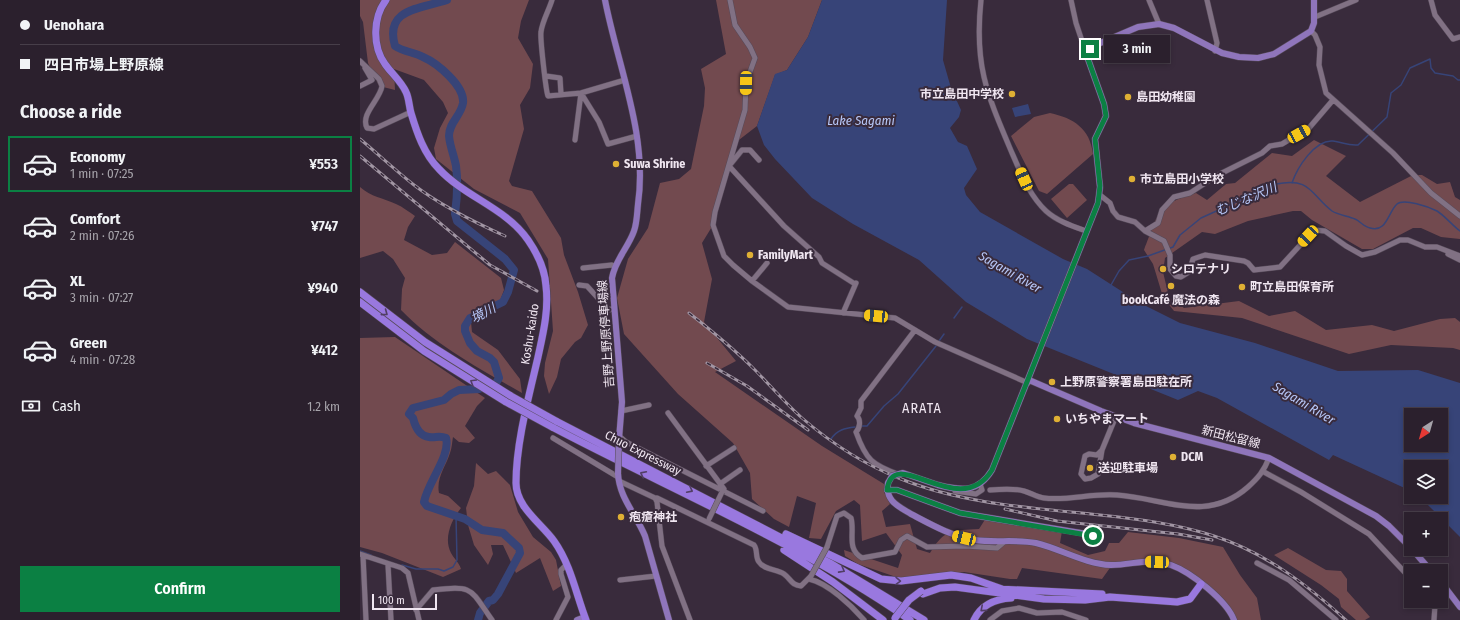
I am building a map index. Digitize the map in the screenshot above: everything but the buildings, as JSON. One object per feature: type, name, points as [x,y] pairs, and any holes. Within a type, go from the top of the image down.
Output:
[{"type":"highway","name":"Koshu-kaido","points":[[386,0],[378,12],[376,29],[377,46],[383,62],[403,86],[425,150],[434,164],[448,177],[496,210],[520,230],[535,253],[544,275],[546,286],[546,312],[524,420],[516,486],[522,503],[553,540],[567,564],[586,618]]},
{"type":"highway","name":"Chuo Expressway","points":[[360,292],[411,332],[470,372],[554,424],[747,518],[848,572],[924,620]]},
{"type":"highway","name":"Chuo Expressway","points":[[360,302],[392,327],[466,378],[780,543],[848,581],[910,620]]},
{"type":"highway","points":[[698,501],[804,563],[883,620]]},
{"type":"highway","points":[[747,518],[799,540],[875,577],[901,581],[944,575],[958,576],[1003,589]]},
{"type":"highway","points":[[896,619],[909,600],[936,585],[951,584],[1003,589],[1178,598],[1188,596],[1201,584]]},
{"type":"highway","points":[[922,592],[949,587],[1023,597],[1085,600],[1119,598],[1182,601],[1190,599],[1201,584]]},
{"type":"highway","points":[[974,620],[982,609],[991,603],[1005,598],[1023,597]]},
{"type":"main road","name":"吉野上野原停車場線","points":[[605,0],[625,80],[636,136],[642,180],[634,231],[615,266],[612,278],[614,308],[618,334],[621,411],[618,477]]},
{"type":"main road","points":[[1234,620],[1228,607],[1201,584],[1180,569],[1157,562],[1139,561],[1112,565],[1091,562],[1028,542],[975,540],[940,530],[892,502],[887,487],[892,476],[903,473],[938,485],[963,490],[980,484],[992,470],[1028,382],[1100,195],[1099,164],[1095,139],[1105,120],[1106,110],[1088,59],[1090,49],[1097,44],[1138,28],[1159,24],[1174,28],[1215,51],[1239,57],[1264,57],[1274,54],[1312,31],[1314,0]]},
{"type":"main road","name":"新田松留線","points":[[1028,382],[1116,416],[1199,441],[1269,458],[1376,516],[1404,541]]},
{"type":"main road","points":[[618,477],[624,500],[640,524],[645,536],[668,620]]},
{"type":"main road","points":[[887,487],[960,513],[1093,536]]},
{"type":"main road","name":"新田松留線","points":[[1419,556],[1425,564]]},
{"type":"main road","points":[[1448,591],[1460,607]]},
{"type":"main road","points":[[577,620],[586,618]]},
{"type":"street","points":[[552,0],[540,32],[546,76],[545,91],[548,96],[555,97],[561,94],[581,93],[625,80]]},
{"type":"street","points":[[730,0],[735,25],[750,47],[755,58],[746,83],[745,110],[715,212],[713,225],[724,256],[752,281],[788,307],[895,318],[935,342],[964,356],[1028,382]]},
{"type":"street","points":[[981,0],[978,30],[984,83],[994,111],[1024,179],[1037,202],[1051,215],[1062,222],[1086,230]]},
{"type":"street","points":[[1071,0],[1076,23],[1088,59]]},
{"type":"street","points":[[1149,0],[1159,24]]},
{"type":"street","points":[[1207,0],[1217,43],[1215,51]]},
{"type":"street","points":[[1314,17],[1356,0]]},
{"type":"street","points":[[1431,0],[1435,15],[1452,39],[1460,37]]},
{"type":"street","points":[[1312,31],[1320,47],[1319,65],[1326,93],[1393,153],[1425,188],[1460,216]]},
{"type":"street","points":[[362,63],[379,79],[382,86],[380,93],[365,117],[365,125],[367,128],[374,129],[411,112]]},
{"type":"street","points":[[360,86],[372,80],[362,63]]},
{"type":"street","points":[[546,76],[560,78],[561,94]]},
{"type":"street","points":[[581,93],[599,122],[608,144],[636,136]]},
{"type":"street","points":[[575,140],[581,93]]},
{"type":"street","points":[[1145,231],[1158,223],[1162,210],[1174,197],[1190,193],[1216,176],[1262,153],[1270,146],[1282,144],[1309,128],[1333,100]]},
{"type":"street","points":[[729,166],[742,150],[750,150],[759,160]]},
{"type":"street","points":[[729,166],[784,226],[819,257],[822,263],[855,283],[843,313]]},
{"type":"street","points":[[1100,195],[1110,203],[1113,211],[1118,217],[1135,222],[1145,231],[1164,241],[1170,255],[1170,269],[1176,276],[1181,277],[1188,272],[1193,259],[1205,255],[1244,261],[1254,270],[1274,269],[1280,267],[1314,230],[1325,231],[1351,250],[1362,255],[1375,252],[1400,240],[1408,240],[1425,247],[1442,250],[1460,256]]},
{"type":"street","points":[[1442,250],[1460,260]]},
{"type":"street","points":[[752,281],[767,263]]},
{"type":"street","points":[[583,268],[615,266]]},
{"type":"street","points":[[579,285],[587,286],[609,310],[614,308]]},
{"type":"street","points":[[915,330],[861,401],[861,408],[857,416],[859,419],[859,429],[856,432],[861,446],[873,463],[921,482],[947,490],[976,494],[982,490],[980,484]]},
{"type":"street","points":[[621,411],[649,405]]},
{"type":"street","points":[[668,413],[724,489],[708,520]]},
{"type":"street","points":[[1102,450],[1097,454],[1089,454],[1085,456],[1081,474],[1085,479],[1097,476],[1102,450],[1116,416]]},
{"type":"street","points":[[553,438],[599,468],[655,498],[708,520],[754,545],[756,548],[756,558],[761,565],[784,574],[792,583],[801,586],[810,577],[827,547],[837,516],[844,513],[851,518],[852,545],[858,556],[862,558],[895,552],[901,540],[907,536],[927,547],[965,546],[997,548],[1004,542]]},
{"type":"street","points":[[619,438],[722,492],[764,511]]},
{"type":"street","points":[[706,466],[734,448]]},
{"type":"street","points":[[990,490],[1022,490],[1044,498],[1066,498],[1096,494],[1118,495],[1206,508],[1237,495],[1264,472],[1269,458]]},
{"type":"street","points":[[720,484],[740,470]]},
{"type":"street","points":[[1264,472],[1362,529],[1384,549],[1404,571]]},
{"type":"street","points":[[655,498],[657,502],[662,546],[690,620]]},
{"type":"street","points":[[360,620],[366,620],[362,597],[362,554],[388,565],[402,568],[408,573],[419,620]]},
{"type":"street","points":[[1257,563],[1289,580],[1336,620]]},
{"type":"street","points":[[556,620],[568,597],[561,574],[561,570],[567,564]]},
{"type":"street","points":[[388,565],[391,620]]},
{"type":"street","points":[[620,580],[656,576]]},
{"type":"street","points":[[810,577],[824,585],[847,602],[864,620]]},
{"type":"street","points":[[416,610],[433,590],[464,587],[471,591],[491,618]]},
{"type":"street","points":[[990,620],[1002,611],[1019,608],[1038,613],[1062,612],[1086,620]]},
{"type":"street","points":[[1434,620],[1435,608]]},
{"type":"shaded area","points":[[360,0],[529,0],[521,21],[518,38],[533,64],[530,88],[520,105],[524,129],[509,181],[512,186],[532,191],[561,238],[564,255],[578,292],[588,325],[581,338],[575,342],[561,359],[557,377],[549,394],[544,376],[545,363],[553,331],[548,259],[520,213],[474,189],[436,159],[434,148],[440,128],[448,113],[443,102],[424,80],[394,69],[395,90],[379,86],[368,63],[363,22],[360,16]]},
{"type":"shaded area","points":[[716,0],[822,0],[808,37],[787,70],[775,75],[757,126],[735,143],[713,225],[702,243],[712,279],[704,322],[736,361],[715,372],[822,446],[884,484],[884,492],[890,504],[882,511],[886,527],[910,524],[917,549],[930,553],[940,539],[945,535],[950,532],[979,529],[986,518],[1062,531],[1060,543],[1088,555],[1105,551],[1109,543],[1119,543],[1128,532],[1179,538],[1223,547],[1240,575],[1257,598],[1261,620],[1234,620],[1227,607],[1180,569],[1157,562],[1112,565],[1102,579],[1022,568],[1017,579],[964,572],[899,578],[858,564],[845,556],[844,550],[898,568],[902,555],[886,533],[862,541],[860,505],[854,500],[836,511],[821,539],[809,538],[816,503],[797,496],[789,527],[774,519],[752,499],[750,473],[733,443],[678,394],[624,334],[617,298],[628,259],[648,228],[660,183],[679,179],[691,169],[704,106],[705,88],[701,69],[726,54]]},
{"type":"shaded area","points":[[1050,113],[1073,121],[1079,126],[1088,137],[1093,154],[1047,194],[1039,191],[1011,136],[1034,117]]},
{"type":"shaded area","points":[[1314,140],[1346,156],[1326,176],[1360,202],[1413,175],[1422,175],[1437,184],[1450,182],[1455,197],[1460,200],[1460,239],[1441,237],[1421,228],[1413,228],[1373,249],[1362,249],[1312,220],[1301,211],[1293,211],[1248,221],[1215,234],[1202,232],[1165,258],[1163,272],[1169,297],[1184,308],[1239,301],[1269,316],[1295,311],[1326,330],[1372,325],[1394,331],[1440,319],[1455,318],[1460,322],[1460,350],[1453,348],[1391,345],[1349,354],[1242,318],[1174,311],[1163,297],[1153,264],[1144,250],[1160,212],[1173,202],[1196,193],[1207,200],[1226,184],[1235,183],[1272,153],[1292,156]]},
{"type":"shaded area","points":[[1069,184],[1073,184],[1087,200],[1067,218],[1051,199]]},
{"type":"shaded area","points":[[360,187],[373,195],[399,205],[415,216],[408,227],[404,240],[432,255],[447,253],[455,242],[501,278],[504,290],[497,309],[487,317],[471,322],[472,332],[498,350],[520,379],[522,393],[458,356],[414,323],[401,310],[402,289],[405,278],[393,259],[383,251],[360,258]]},
{"type":"shaded area","points":[[395,337],[485,398],[477,406],[465,426],[475,438],[469,443],[459,442],[453,437],[451,451],[439,482],[439,493],[448,496],[461,508],[452,523],[448,535],[448,541],[451,553],[461,569],[443,577],[382,553],[360,547],[360,338]]},
{"type":"shaded area","points":[[476,463],[488,474],[496,471],[510,485],[518,512],[533,537],[551,552],[556,560],[561,586],[553,591],[540,558],[516,573],[503,545],[491,545],[493,554],[488,565],[474,545],[468,525],[466,508],[474,486]]},
{"type":"shaded area","points":[[1288,548],[1326,570],[1341,571],[1347,579],[1347,591],[1370,617],[1365,620],[1356,620],[1341,607],[1339,599],[1321,585],[1274,555]]},
{"type":"water","name":"Lake Sagami","points":[[822,0],[947,0],[943,60],[951,88],[961,110],[959,117],[950,128],[958,142],[967,146],[977,169],[964,188],[966,195],[980,212],[1063,259],[1087,269],[1140,303],[1180,323],[1255,343],[1338,371],[1418,370],[1460,383],[1460,537],[1448,525],[1448,512],[1435,512],[1427,504],[1448,504],[1448,460],[1404,460],[1404,488],[1333,455],[1329,460],[1217,398],[1198,391],[1178,400],[1027,339],[966,302],[919,260],[853,224],[812,198],[775,159],[764,145],[757,126],[775,74],[787,70],[808,37]]},
{"type":"water","points":[[1028,104],[1031,114],[1015,117],[1012,108]]},
{"type":"waterway","name":"境川","points":[[447,0],[416,8],[400,17],[395,24],[393,33],[395,46],[429,60],[449,76],[460,89],[463,103],[462,108],[451,127],[449,136],[457,172],[455,214],[457,221],[505,259],[514,270],[508,292],[503,302],[470,318],[465,326],[465,331],[470,343],[477,351],[494,362],[499,378],[496,383],[479,389],[459,390],[444,400],[413,408],[409,414],[413,418],[418,430],[423,435],[429,437],[446,438],[447,445],[445,452],[426,494],[424,502],[427,506],[465,519],[482,530],[503,533],[519,548],[520,553],[498,594],[493,600],[489,601],[480,613],[478,620]]},
{"type":"waterway","points":[[1292,183],[1302,163],[1313,149],[1326,142],[1333,141],[1358,145],[1387,117],[1391,93],[1401,85],[1410,68],[1430,59],[1431,68],[1435,73],[1453,76],[1460,80]]},
{"type":"waterway","name":"むじな沢川","points":[[1111,285],[1119,271],[1129,260],[1148,256],[1173,247],[1180,235],[1201,218],[1276,184],[1288,182],[1296,183],[1309,188],[1332,211],[1355,219],[1370,228],[1376,229],[1384,225],[1397,204],[1400,202],[1405,202],[1423,205],[1437,211],[1460,231]]},
{"type":"waterway","points":[[954,318],[962,307]]},
{"type":"waterway","points":[[939,341],[944,334]]},
{"type":"waterway","points":[[862,426],[867,426],[884,406],[898,394],[936,346]]},
{"type":"waterway","points":[[831,439],[836,433],[855,427]]},
{"type":"waterway","points":[[402,565],[416,569],[438,569],[444,571],[453,567],[457,560],[456,516]]},
{"type":"waterway","points":[[360,551],[371,555]]},
{"type":"railway","points":[[360,139],[424,193],[458,213],[505,236]]},
{"type":"railway","points":[[360,156],[490,265],[537,291]]},
{"type":"railway","points":[[689,313],[739,354],[802,418],[837,445],[874,467],[901,479],[925,487],[974,500],[1143,520],[1186,528],[1214,536],[1251,551],[1284,571],[1316,594],[1346,620]]},
{"type":"railway","points":[[707,363],[747,386],[808,430]]},
{"type":"railway","points":[[1005,509],[1057,521],[1178,534],[1212,540]]},
{"type":"place","name":"市立島田中学校","points":[[1012,94]]},
{"type":"place","name":"島田幼稚園","points":[[1128,97]]},
{"type":"place","name":"Suwa Shrine","points":[[616,164]]},
{"type":"place","name":"市立島田小学校","points":[[1132,179]]},
{"type":"place","name":"FamilyMart","points":[[750,255]]},
{"type":"place","name":"シロテナリ","points":[[1163,269]]},
{"type":"place","name":"bookCafé 魔法の森","points":[[1171,286]]},
{"type":"place","name":"町立島田保育所","points":[[1242,287]]},
{"type":"place","name":"上野原警察署島田駐在所","points":[[1052,382]]},
{"type":"place","name":"いちやまマート","points":[[1057,419]]},
{"type":"place","name":"DCM","points":[[1173,457]]},
{"type":"place","name":"送迎駐車場","points":[[1090,468]]},
{"type":"place","name":"疱瘡神社","points":[[621,517]]},
{"type":"district","name":"ARATA","points":[[922,408]]},
{"type":"route","points":[[1090,49],[1088,59],[1106,110],[1105,120],[1096,134],[1095,139],[1098,153],[1100,195],[1094,214],[1086,230],[999,456],[985,480],[973,488],[963,490],[949,488],[903,473],[892,476],[888,483],[887,490],[897,490],[960,513],[1028,526],[1093,536]]},
{"type":"water label","name":"Sagami River","points":[[1010,272]]},
{"type":"water label","name":"Sagami River","points":[[1304,403]]}]
